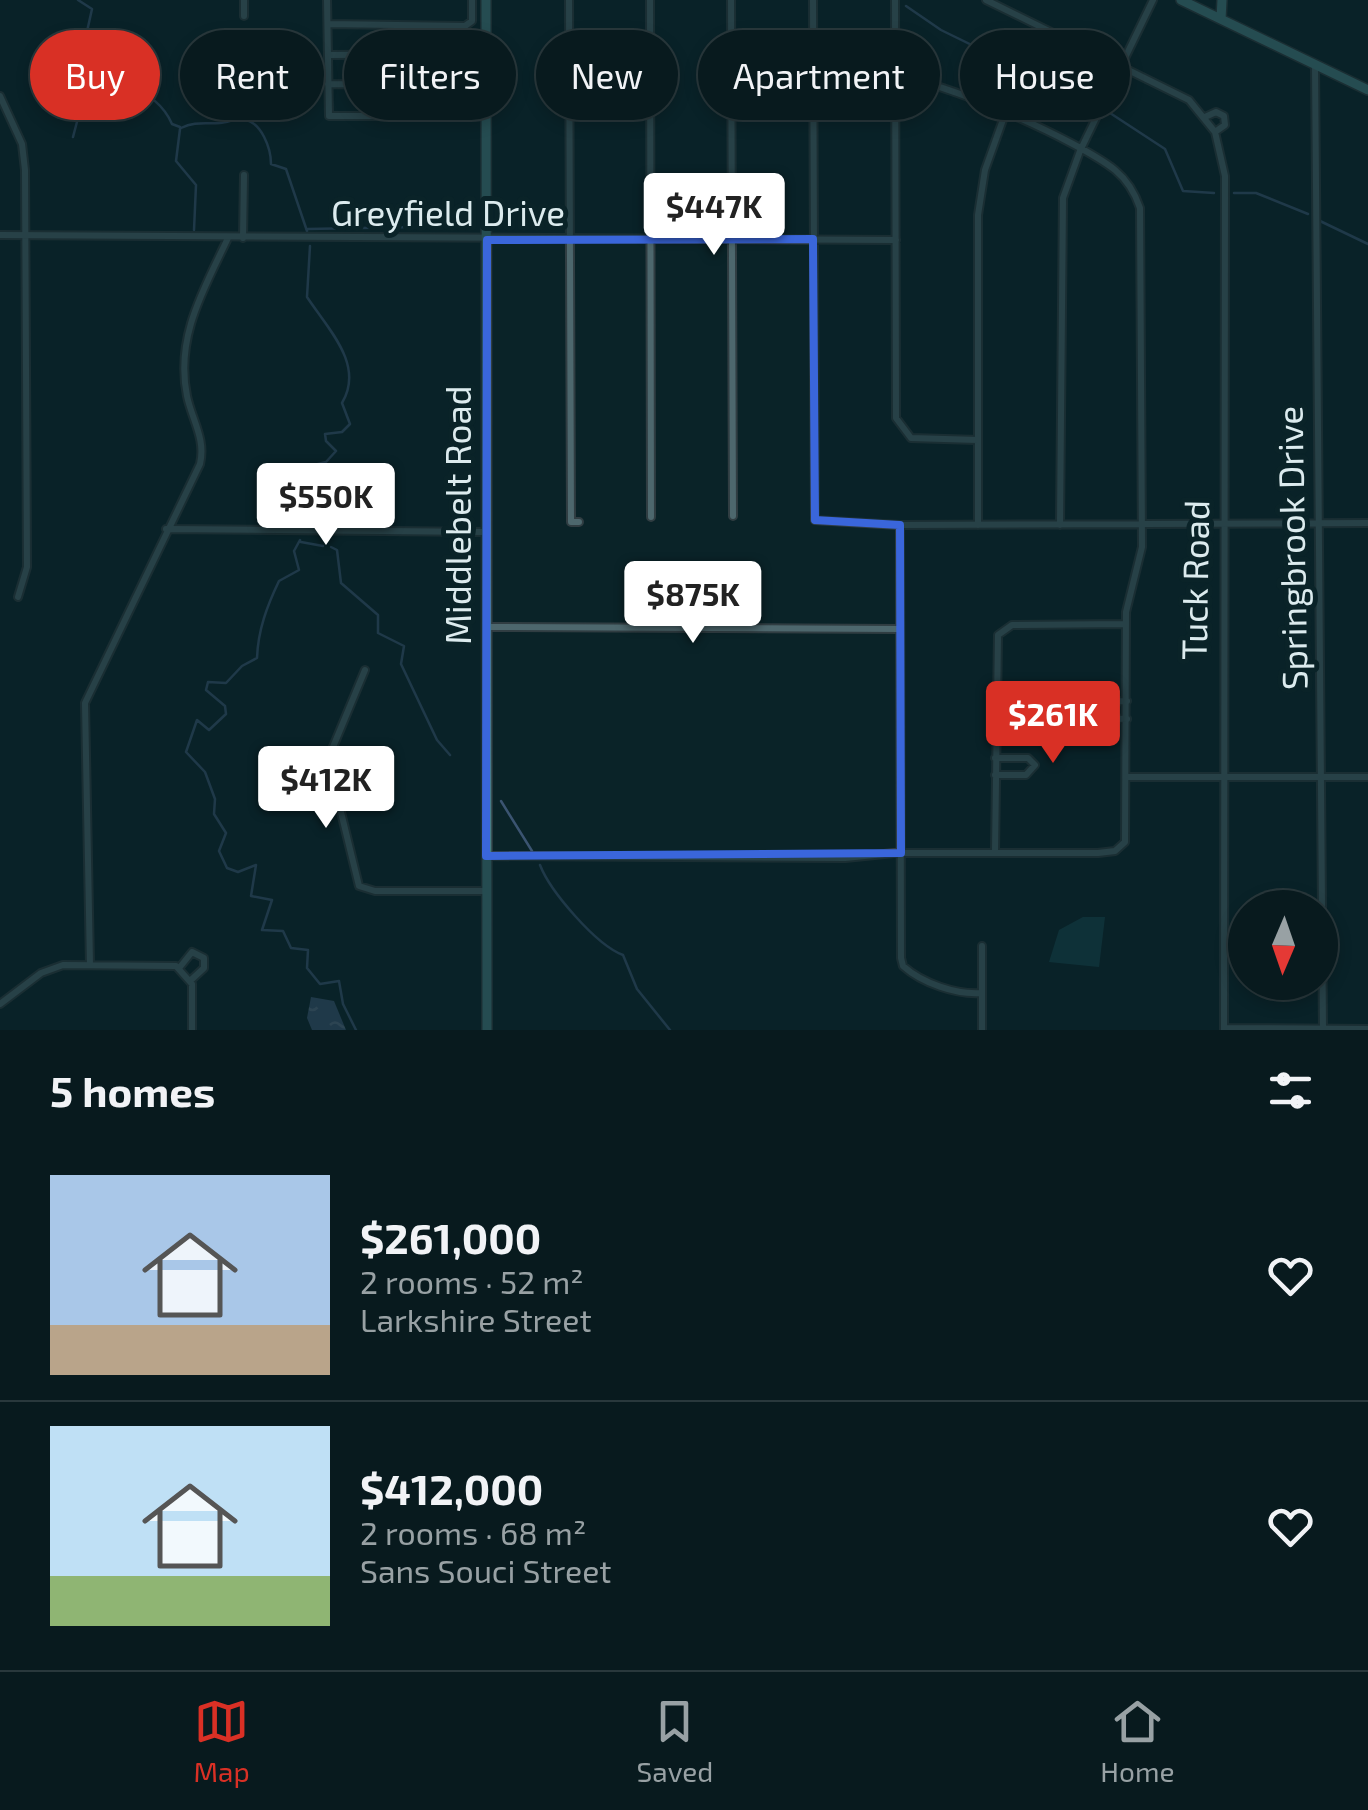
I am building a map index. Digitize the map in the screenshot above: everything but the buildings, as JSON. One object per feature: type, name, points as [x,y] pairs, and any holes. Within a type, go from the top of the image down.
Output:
[{"type":"street","points":[[244,0],[244,16]]},
{"type":"street","points":[[328,0],[329,116],[344,116]]},
{"type":"street","points":[[328,24],[470,25],[472,0]]},
{"type":"street","name":"Middlebelt Road","points":[[486,0],[486,30]]},
{"type":"street","points":[[569,0],[571,522],[579,522]]},
{"type":"street","points":[[650,0],[651,516]]},
{"type":"street","points":[[732,0],[733,516]]},
{"type":"street","points":[[813,0],[815,520],[900,525],[1368,523]]},
{"type":"street","points":[[895,0],[895,30]]},
{"type":"street","name":"Tuck Road","points":[[986,0],[1049,30]]},
{"type":"street","points":[[1130,48],[1153,0]]},
{"type":"street","points":[[1181,0],[1368,90]]},
{"type":"street","points":[[1221,18],[1222,0]]},
{"type":"street","points":[[328,54],[344,54]]},
{"type":"street","name":"Springbrook Drive","points":[[1315,65],[1323,1029]]},
{"type":"street","name":"Tuck Road","points":[[1130,69],[1180,94],[1205,117],[1215,132],[1225,176],[1224,1029]]},
{"type":"street","points":[[328,84],[344,84]]},
{"type":"street","points":[[0,96],[24,153],[27,568],[18,597]]},
{"type":"street","name":"Tuck Road","points":[[1205,117],[1216,112],[1224,116],[1225,126],[1215,132]]},
{"type":"street","name":"Middlebelt Road","points":[[486,120],[487,1030]]},
{"type":"street","points":[[895,120],[898,426],[911,438],[978,440]]},
{"type":"street","points":[[978,524],[979,198],[1003,120]]},
{"type":"street","points":[[486,856],[845,858],[901,853],[1098,853],[1123,846],[1128,777],[1126,624],[1143,525],[1142,221],[1125,179],[1017,120]]},
{"type":"street","points":[[1060,524],[1060,223],[1066,187],[1095,120]]},
{"type":"street","points":[[243,238],[244,175]]},
{"type":"street","name":"Greyfield Drive","points":[[0,235],[896,240]]},
{"type":"street","points":[[90,964],[85,704],[202,453],[187,396],[187,334],[228,238]]},
{"type":"street","points":[[900,525],[903,966],[956,992],[982,993]]},
{"type":"street","points":[[166,529],[486,532]]},
{"type":"street","points":[[995,852],[998,635],[1012,625],[1126,624]]},
{"type":"street","points":[[486,626],[900,629]]},
{"type":"street","points":[[365,670],[328,760],[359,886],[375,891],[486,890]]},
{"type":"street","points":[[1127,701],[1094,702],[1088,710],[1094,718],[1128,719]]},
{"type":"street","points":[[995,758],[1028,758],[1035,765],[1026,775],[995,775]]},
{"type":"street","points":[[1128,777],[1368,776]]},
{"type":"street","points":[[982,946],[982,1030]]},
{"type":"street","points":[[0,1004],[40,973],[63,966],[90,964],[186,973],[192,1030]]},
{"type":"street","points":[[1224,1029],[1368,1029]]},
{"type":"highlighted area","points":[[813,239],[815,520],[900,525],[901,853],[486,856],[487,240]]},
{"type":"shaded area","points":[[1083,917],[1105,917],[1099,967],[1049,962],[1059,930]]},
{"type":"water","points":[[311,997],[334,1001],[346,1030],[312,1030],[307,1018]]},
{"type":"waterway","points":[[78,0],[92,9],[86,36],[101,30],[107,34],[106,68],[152,98],[172,124],[180,127]]},
{"type":"waterway","points":[[906,6],[960,39]]},
{"type":"waterway","points":[[181,128],[240,119],[255,125],[267,144],[271,164],[286,169],[307,231]]},
{"type":"waterway","points":[[73,137],[77,120]]},
{"type":"waterway","points":[[1121,120],[1165,149],[1183,191],[1214,193]]},
{"type":"waterway","points":[[180,129],[176,161],[196,185],[194,230]]},
{"type":"waterway","points":[[1234,193],[1256,193],[1308,214]]},
{"type":"waterway","points":[[1320,221],[1368,244]]},
{"type":"waterway","points":[[308,229],[466,226]]},
{"type":"waterway","points":[[298,520],[306,467],[326,462],[336,451],[325,434],[342,432],[350,424],[342,403],[348,389],[347,361],[307,297],[310,246]]},
{"type":"waterway","points":[[300,540],[294,551],[299,570],[279,581],[264,618],[257,658],[242,666],[226,683],[208,682],[206,690],[225,706],[226,714],[209,730],[197,720],[186,752],[205,772],[215,799],[214,814],[226,833],[219,851],[227,868],[238,872],[256,865],[251,896],[272,900],[262,930],[283,931],[291,948],[308,950],[307,968],[320,984],[339,981],[343,1004],[356,1030]]},
{"type":"waterway","points":[[301,542],[323,546]]},
{"type":"waterway","points":[[331,547],[337,550],[341,583],[378,615],[378,633],[404,646],[401,664],[437,740],[450,755]]},
{"type":"waterway","points":[[501,801],[532,851]]},
{"type":"waterway","points":[[540,865],[575,916],[623,955],[637,989],[670,1030]]}]
